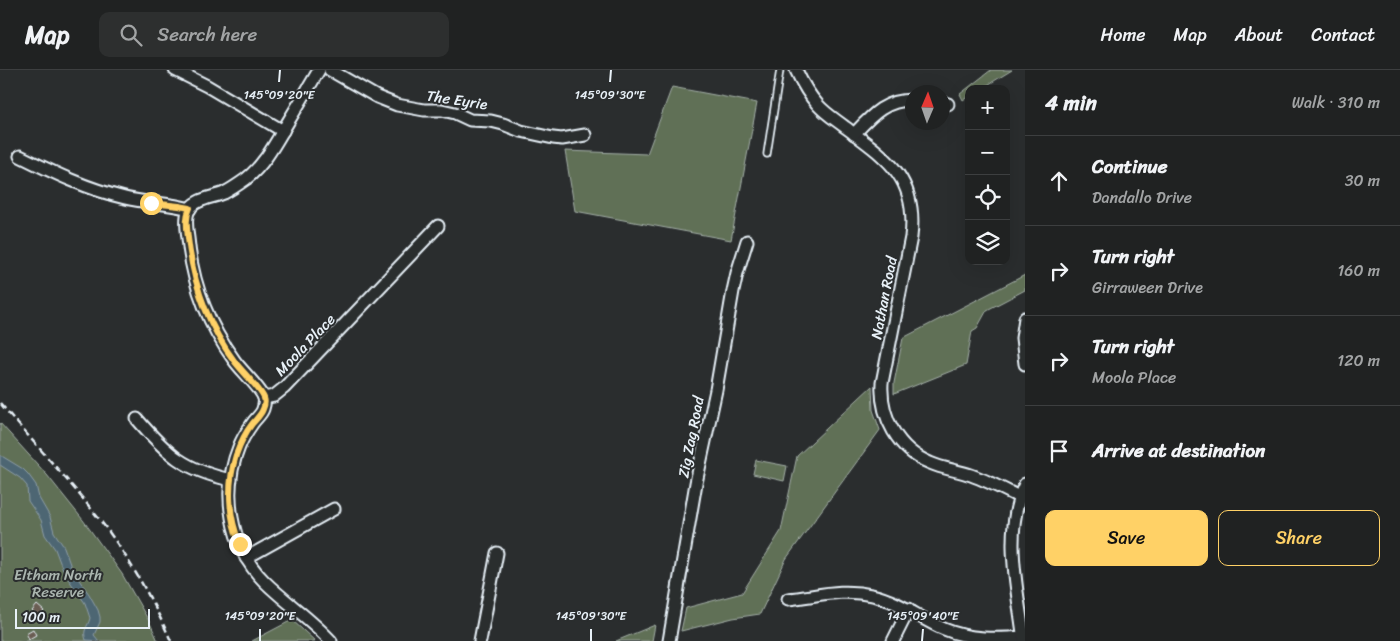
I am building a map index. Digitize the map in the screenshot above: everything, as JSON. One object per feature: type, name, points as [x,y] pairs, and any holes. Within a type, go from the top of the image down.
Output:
[{"type":"street","points":[[175,70],[207,86],[283,131]]},
{"type":"street","points":[[319,70],[265,160],[248,177],[230,190],[197,202],[190,208],[186,219],[190,254],[203,302],[226,349],[260,390],[264,398],[263,410],[247,431],[237,453],[231,480],[232,520],[236,536],[246,558],[265,582],[315,624],[331,641]]},
{"type":"street","name":"The Eyrie","points":[[330,70],[377,97],[397,105],[424,110],[442,110],[455,113],[470,120],[491,121],[521,131],[553,138],[562,139],[585,134]]},
{"type":"street","name":"Nathan Road","points":[[796,70],[807,91],[818,105],[877,151],[898,173],[906,189],[912,213],[912,229],[882,383],[883,402],[894,433],[905,447],[924,460],[979,478],[1020,497]]},
{"type":"street","points":[[854,134],[880,108],[895,102],[905,101]]},
{"type":"street","points":[[20,156],[94,189],[127,198],[190,208]]},
{"type":"street","name":"Moola Place","points":[[264,398],[274,396],[284,388],[438,226]]},
{"type":"street","name":"Zig Zag Road","points":[[669,641],[696,483],[716,390],[733,291],[746,241]]},
{"type":"street","points":[[1025,318],[1022,338],[1025,364]]},
{"type":"street","points":[[137,419],[162,447],[181,463],[206,474],[231,480]]},
{"type":"street","points":[[788,599],[827,592],[855,592],[882,597],[946,630],[994,639],[1024,639],[1019,556],[1014,524],[1025,484]]},
{"type":"street","points":[[246,558],[334,509]]},
{"type":"street","points":[[480,641],[497,553]]},
{"type":"street","points":[[893,641],[908,609]]},
{"type":"lane","points":[[767,154],[780,70]]},
{"type":"green space","points":[[991,70],[1012,70],[988,85],[972,85]]},
{"type":"green space","points":[[672,87],[757,103],[731,240],[575,211],[565,151],[647,154]]},
{"type":"green space","points":[[965,90],[965,99],[963,100],[960,94]]},
{"type":"green space","points":[[1025,275],[1025,290],[987,310],[977,328],[972,331],[966,365],[894,394],[894,383],[903,338]]},
{"type":"green space","points":[[872,386],[873,410],[880,430],[786,559],[760,614],[733,618],[681,631],[686,608],[742,593],[781,531],[797,456]]},
{"type":"green space","name":"Eltham North Reserve","points":[[0,423],[47,475],[83,520],[122,574],[158,641],[0,641]]},
{"type":"green space","points":[[756,460],[787,466],[784,481],[753,474]]},
{"type":"green space","points":[[292,620],[315,641],[252,641]]},
{"type":"green space","points":[[655,625],[652,641],[616,641]]},
{"type":"water","points":[[0,455],[23,469],[36,485],[39,498],[50,517],[54,532],[64,547],[72,570],[98,610],[100,622],[94,635],[99,641],[86,640],[85,631],[90,618],[85,603],[64,573],[55,549],[45,535],[41,520],[28,501],[27,486],[20,478],[0,465]]},
{"type":"building","points":[[37,605],[44,611],[38,617],[32,611]]},
{"type":"building","points":[[33,629],[36,635],[29,639],[26,633]]},
{"type":"railway","points":[[0,403],[69,482],[109,532],[143,585],[171,641]]},
{"type":"route","points":[[151,203],[190,208],[186,219],[190,254],[203,302],[229,354],[260,390],[264,398],[263,410],[244,438],[232,471],[231,512],[236,536],[240,544]]}]
